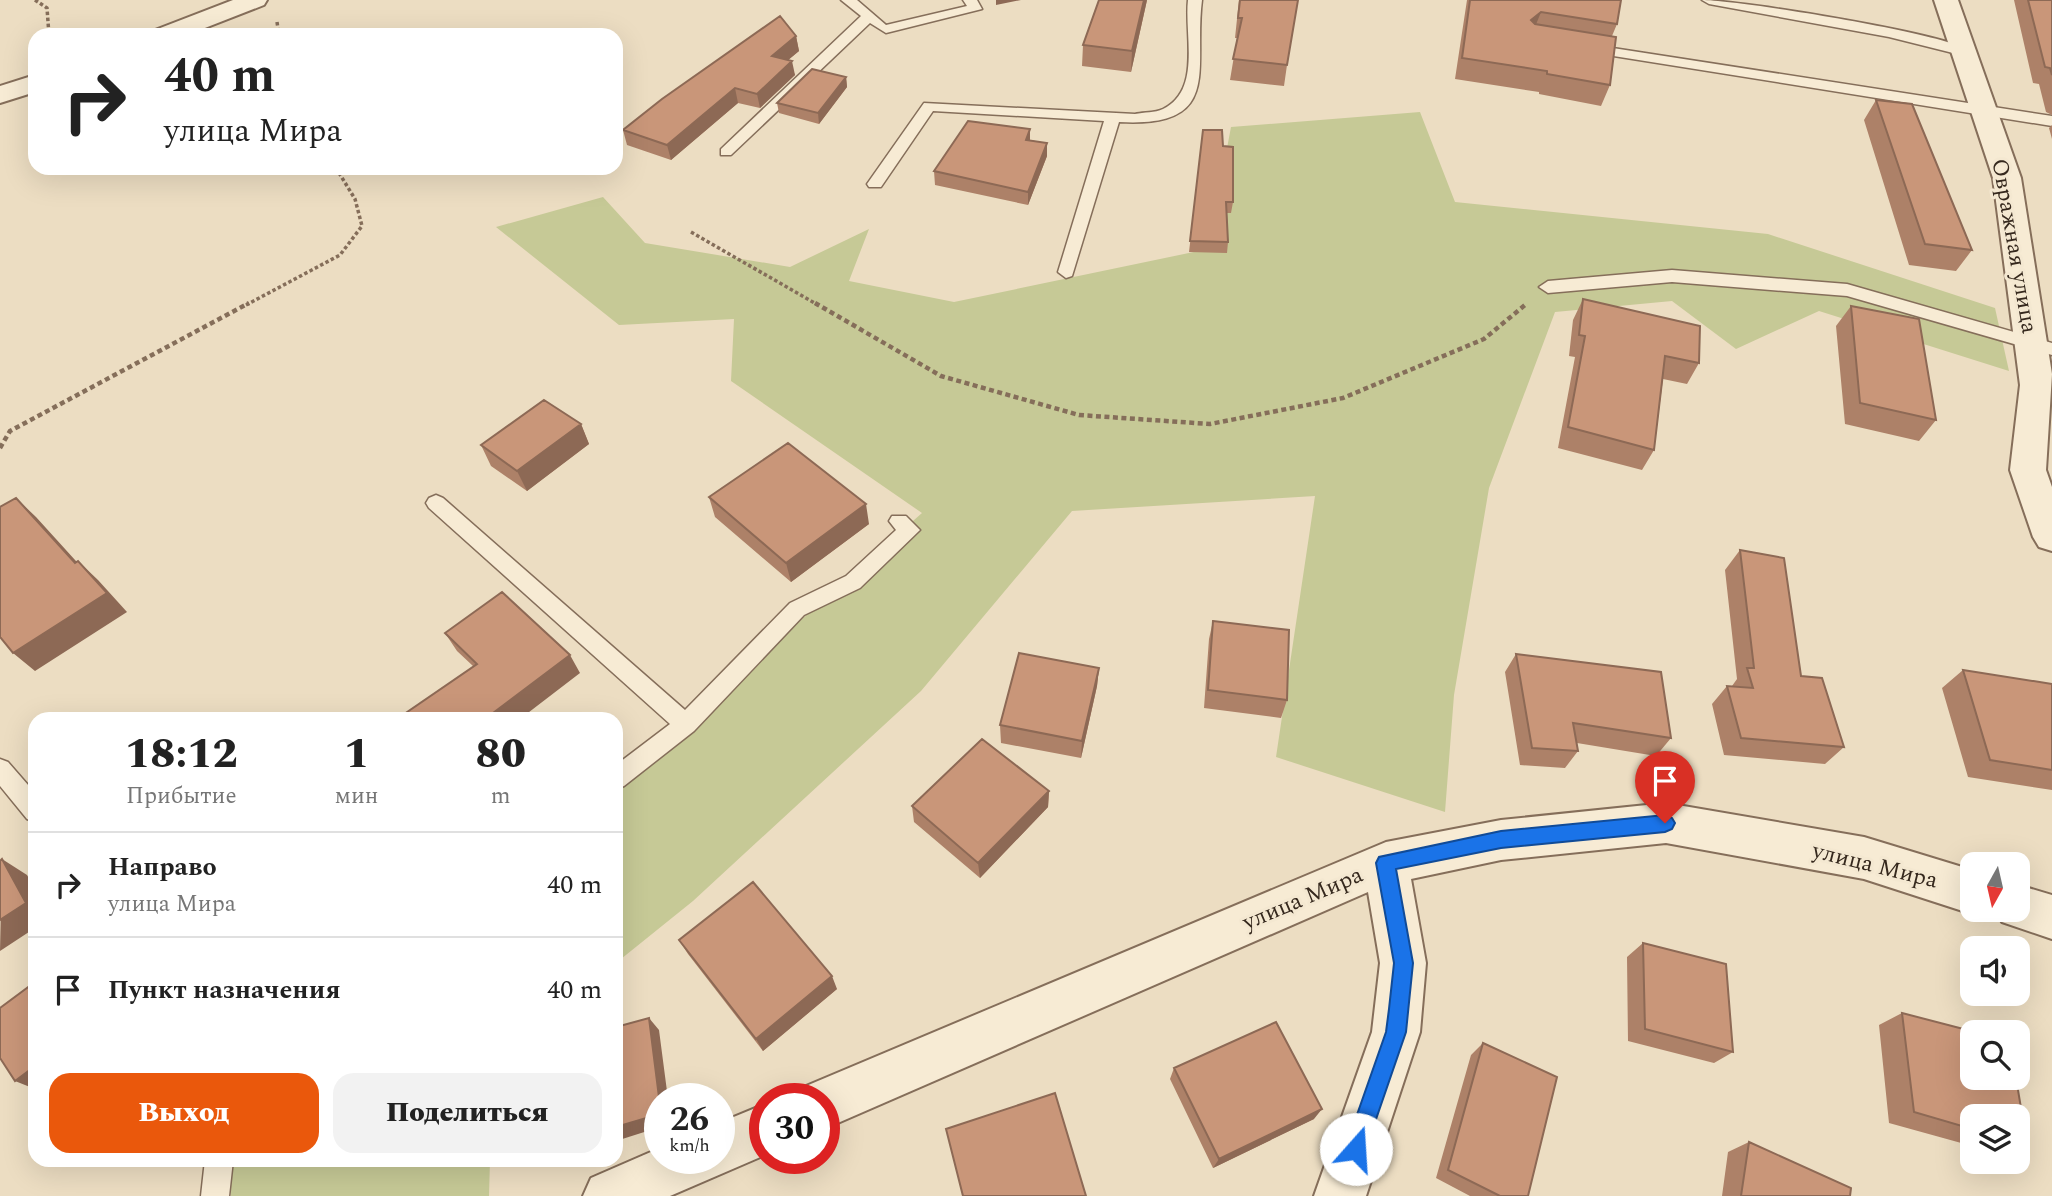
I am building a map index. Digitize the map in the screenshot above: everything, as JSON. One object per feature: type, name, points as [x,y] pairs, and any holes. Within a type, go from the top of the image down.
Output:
[{"type":"street","points":[[182,28],[255,0]]},
{"type":"street","name":"Овражная улица","points":[[1946,0],[2007,178],[2042,347],[2028,470],[2052,537]]},
{"type":"street","points":[[0,95],[28,85]]},
{"type":"street","name":"улица Мира","points":[[840,1097],[1386,863],[1501,840],[1665,823],[1864,858],[1960,888]]},
{"type":"street","points":[[1340,1196],[1396,1032],[1404,963],[1386,863]]},
{"type":"street","points":[[2030,910],[2052,917]]},
{"type":"street","points":[[609,1196],[660,1174]]},
{"type":"lane","points":[[848,0],[891,34],[926,18],[975,9],[970,0]]},
{"type":"lane","points":[[875,184],[929,106],[1135,118],[1168,112],[1185,97],[1195,77],[1195,0]]},
{"type":"lane","points":[[1709,0],[1889,33],[1965,52]]},
{"type":"lane","points":[[726,152],[870,15]]},
{"type":"lane","points":[[1574,46],[2052,121]]},
{"type":"lane","points":[[1066,272],[1113,116]]},
{"type":"lane","points":[[1548,287],[1671,276],[1847,290],[2042,347]]},
{"type":"lane","points":[[436,503],[686,724]]},
{"type":"lane","points":[[623,774],[686,724],[797,609],[853,582],[910,530],[899,521]]},
{"type":"lane","points":[[0,769],[28,803]]},
{"type":"lane","points":[[215,1196],[218,1167]]},
{"type":"path","points":[[35,0],[47,8],[48,28]]},
{"type":"path","points":[[0,448],[10,431],[340,255],[362,226],[355,199],[340,175]]},
{"type":"path","points":[[691,232],[941,376],[1079,415],[1210,424],[1343,398],[1483,339],[1548,287]]},
{"type":"green space","points":[[1420,112],[1455,202],[1768,234],[1995,308],[2009,371],[1819,311],[1736,349],[1672,301],[1555,312],[1489,488],[1454,695],[1445,812],[1276,757],[1315,496],[1072,511],[921,691],[693,901],[623,957],[623,777],[922,513],[731,381],[734,319],[619,325],[496,227],[603,197],[645,243],[790,267],[869,229],[849,281],[954,302],[1208,249],[1231,127]]},
{"type":"green space","points":[[225,1167],[490,1167],[489,1196],[231,1196]]},
{"type":"building","points":[[1099,0],[1144,0],[1132,51],[1083,45]]},
{"type":"building","points":[[1240,0],[1298,0],[1287,65],[1233,59],[1242,18],[1238,18]]},
{"type":"building","points":[[1470,0],[1621,0],[1617,24],[1541,12],[1531,20],[1535,24],[1616,37],[1610,85],[1547,74],[1547,71],[1462,58]]},
{"type":"building","points":[[2028,0],[2052,0],[2052,75],[2050,68],[2045,67]]},
{"type":"building","points":[[780,16],[796,36],[772,56],[792,61],[757,94],[735,88],[667,145],[623,130],[662,99]]},
{"type":"building","points":[[812,69],[846,77],[818,113],[777,103]]},
{"type":"building","points":[[1876,100],[1912,104],[1972,250],[1925,244]]},
{"type":"building","points":[[968,121],[1030,129],[1026,140],[1047,143],[1028,192],[934,171]]},
{"type":"building","points":[[1203,130],[1222,130],[1223,146],[1233,147],[1233,202],[1226,202],[1228,242],[1190,241]]},
{"type":"building","points":[[1583,299],[1700,326],[1699,363],[1665,356],[1654,450],[1568,427],[1585,336],[1579,335]]},
{"type":"building","points":[[1851,306],[1919,319],[1936,420],[1860,403]]},
{"type":"building","points":[[544,400],[581,424],[517,471],[481,445]]},
{"type":"building","points":[[788,443],[866,504],[786,563],[709,497]]},
{"type":"building","points":[[16,498],[75,563],[78,561],[107,593],[13,653],[0,637],[0,507]]},
{"type":"building","points":[[1740,550],[1784,558],[1801,676],[1822,678],[1844,747],[1741,738],[1727,686],[1753,688],[1747,668],[1754,668]]},
{"type":"building","points":[[502,592],[570,655],[494,712],[407,712],[477,664],[445,633]]},
{"type":"building","points":[[1213,621],[1289,630],[1287,700],[1208,690]]},
{"type":"building","points":[[1019,653],[1099,668],[1082,741],[1000,725]]},
{"type":"building","points":[[1516,654],[1661,672],[1671,738],[1573,723],[1578,751],[1532,748]]},
{"type":"building","points":[[1963,670],[2052,684],[2052,770],[1990,760]]},
{"type":"building","points":[[982,739],[1049,791],[978,863],[912,806]]},
{"type":"building","points":[[2,859],[26,903],[0,920],[0,861]]},
{"type":"building","points":[[753,882],[832,976],[756,1039],[679,940]]},
{"type":"building","points":[[1643,943],[1726,964],[1733,1052],[1645,1029]]},
{"type":"building","points":[[28,987],[28,1071],[15,1081],[0,1058],[0,1008]]},
{"type":"building","points":[[1902,1013],[1960,1028],[1960,1090],[2018,1090],[2020,1104],[1960,1104],[1960,1125],[1914,1112]]},
{"type":"building","points":[[649,1018],[657,1083],[644,1083],[644,1119],[623,1125],[623,1025]]},
{"type":"building","points":[[1276,1022],[1322,1109],[1219,1159],[1174,1068]]},
{"type":"building","points":[[1483,1043],[1557,1077],[1528,1196],[1500,1196],[1448,1170]]},
{"type":"building","points":[[1055,1093],[1086,1196],[963,1196],[946,1129]]},
{"type":"building","points":[[1749,1142],[1851,1188],[1850,1196],[1741,1196]]},
{"type":"route","points":[[1356,1149],[1396,1032],[1404,963],[1386,863],[1501,840],[1665,823]]}]
